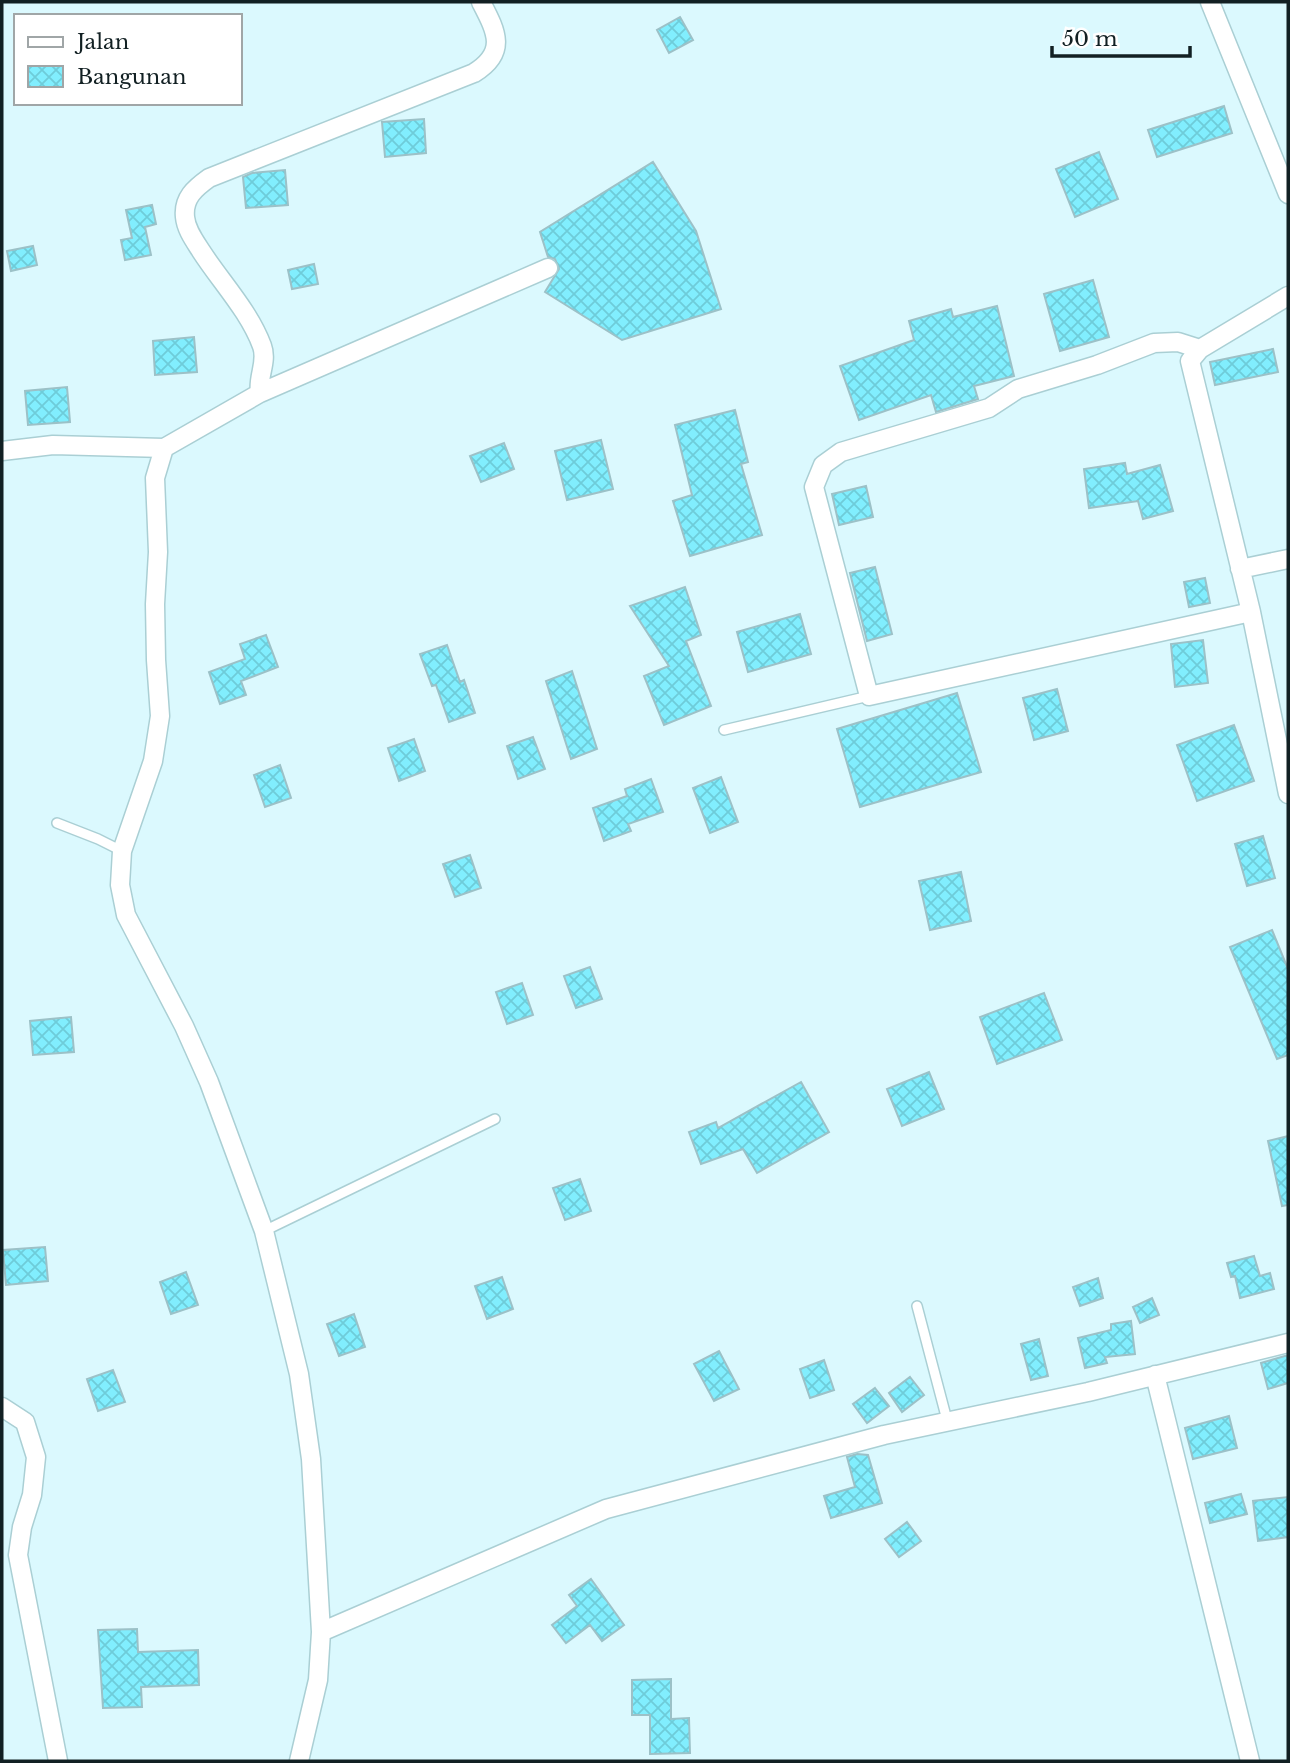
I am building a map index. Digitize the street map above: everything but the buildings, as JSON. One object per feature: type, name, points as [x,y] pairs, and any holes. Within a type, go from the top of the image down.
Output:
[{"type":"street","points":[[260,393],[258,385],[263,371],[263,349],[246,316],[190,234],[185,217],[190,194],[209,178],[474,73],[485,66],[497,43],[494,28],[481,2]]},
{"type":"street","points":[[1210,2],[1288,194]]},
{"type":"street","points":[[2,451],[53,445],[164,448],[260,393],[548,268]]},
{"type":"street","points":[[1288,296],[1200,349],[1190,361],[1251,612],[1288,793]]},
{"type":"street","points":[[1200,349],[1178,342],[1154,343],[1097,365],[1018,389],[989,408],[841,452],[822,465],[814,486],[869,696],[1251,612]]},
{"type":"street","points":[[164,448],[155,478],[158,552],[156,660],[160,716],[153,761],[122,851],[120,886],[126,915],[184,1026],[209,1082],[264,1231],[301,1387],[311,1459],[321,1632],[318,1680],[299,1761]]},
{"type":"street","points":[[1240,569],[1288,559]]},
{"type":"street","points":[[321,1632],[606,1509],[947,1420],[1088,1392],[1288,1343]]},
{"type":"street","points":[[1154,1375],[1250,1761]]},
{"type":"street","points":[[2,1407],[25,1422],[36,1457],[32,1495],[22,1527],[18,1555],[58,1761]]},
{"type":"lane","points":[[724,730],[869,696]]},
{"type":"lane","points":[[57,824],[122,851]]},
{"type":"lane","points":[[264,1231],[495,1119]]},
{"type":"lane","points":[[917,1306],[947,1420]]}]
